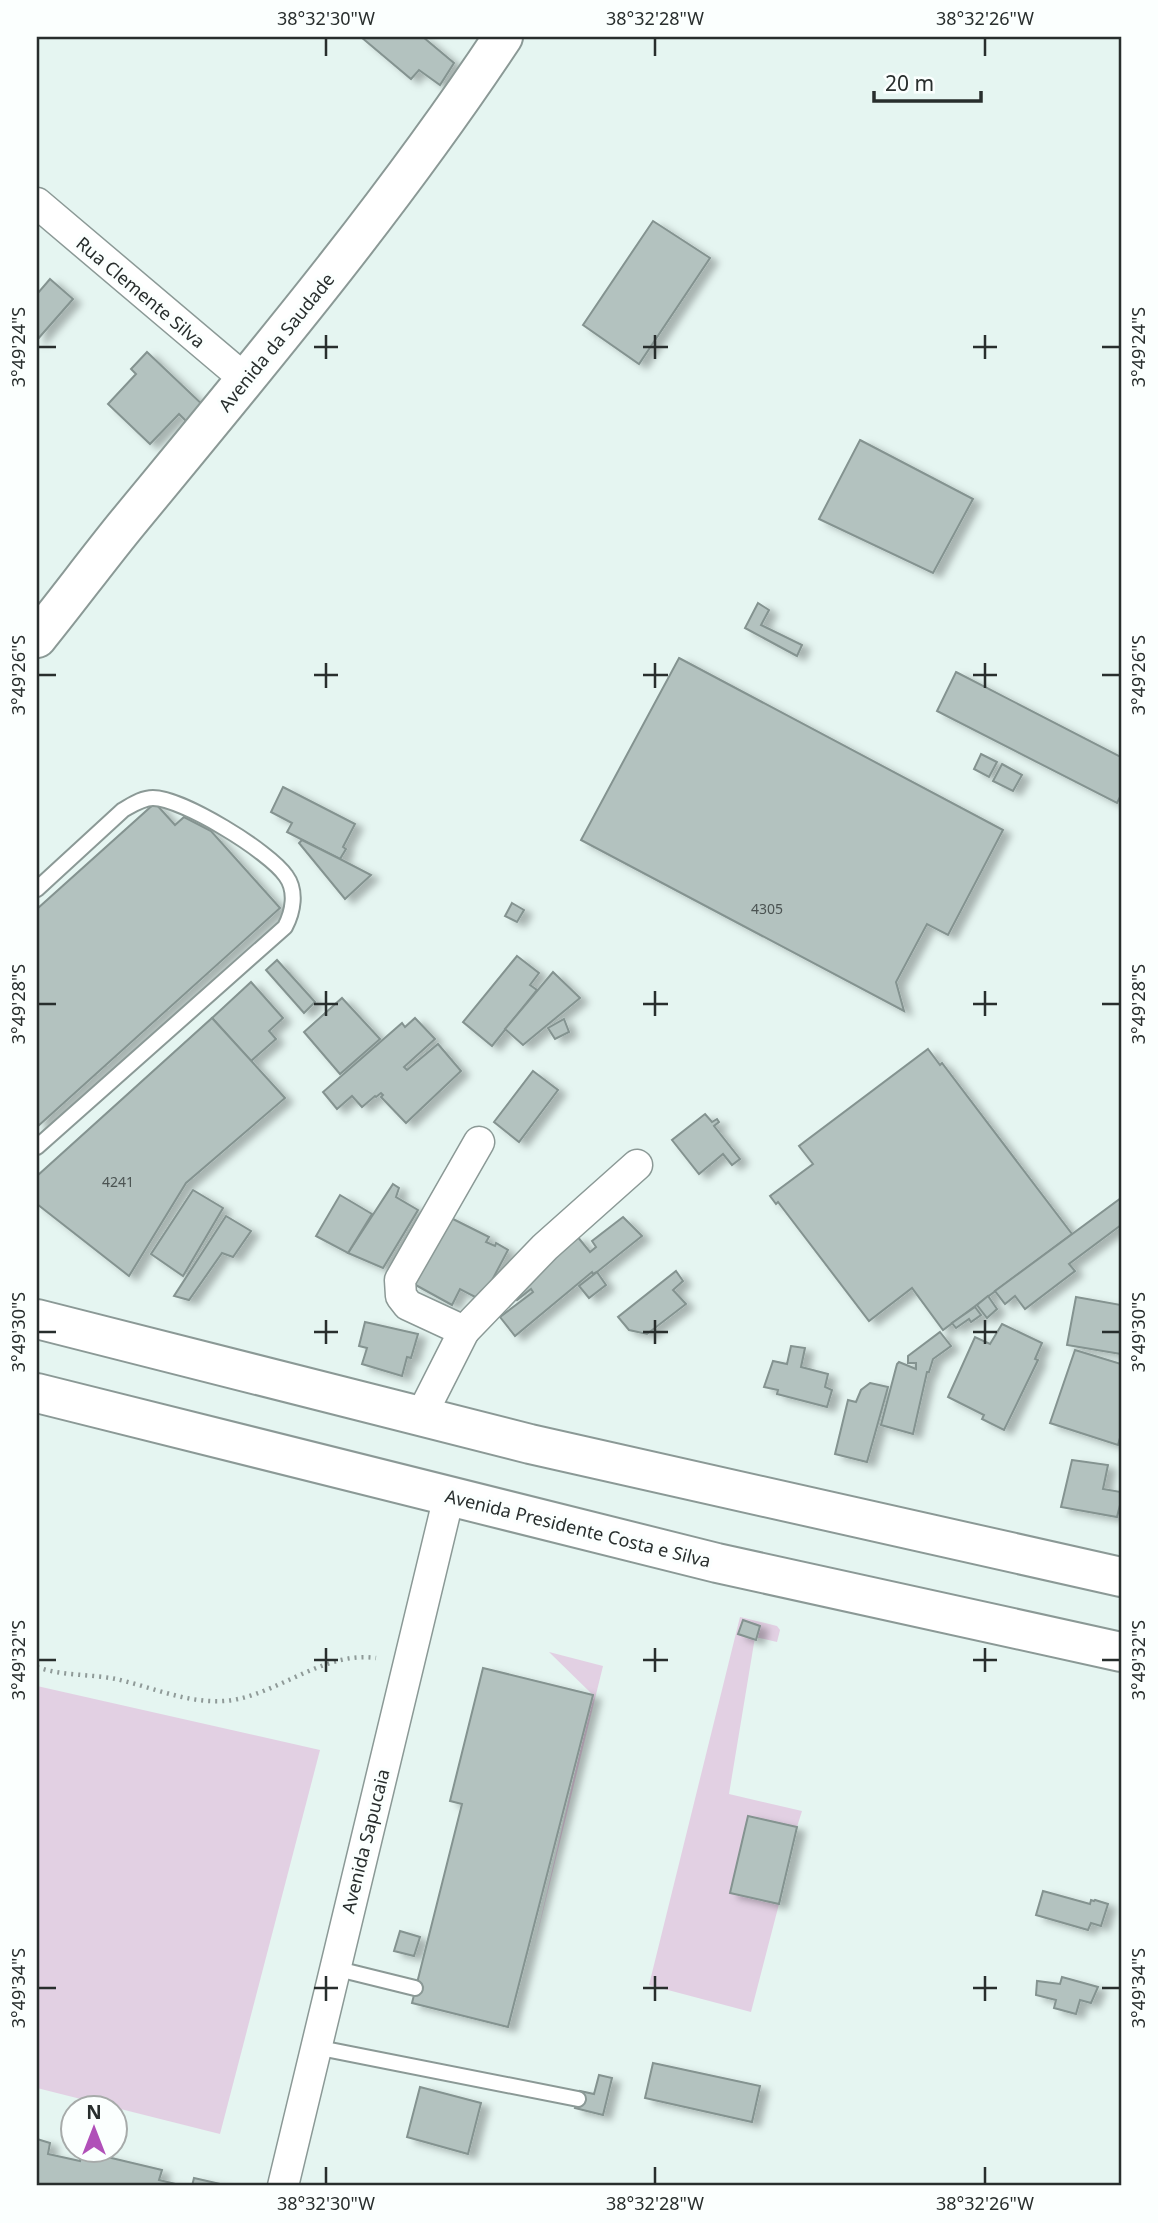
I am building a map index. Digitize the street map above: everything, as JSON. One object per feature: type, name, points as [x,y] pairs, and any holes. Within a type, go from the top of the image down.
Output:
[{"type":"main road","name":"Avenida da Saudade","points":[[37,638],[124,527],[286,332],[450,117],[503,37]]},
{"type":"main road","points":[[37,1319],[530,1444],[1121,1577]]},
{"type":"main road","name":"Avenida Presidente Costa e Silva","points":[[37,1393],[717,1563],[1121,1653]]},
{"type":"street","name":"Rua Clemente Silva","points":[[37,203],[246,380]]},
{"type":"street","points":[[464,1331],[408,1305],[401,1296],[400,1280],[479,1142]]},
{"type":"street","points":[[421,1416],[464,1331],[545,1247],[636,1165]]},
{"type":"street","name":"Avenida Sapucaia","points":[[283,2186],[449,1496]]},
{"type":"lane","points":[[37,889],[123,810],[139,801],[153,798],[173,802],[234,832],[251,844],[287,876],[293,900],[292,915],[285,927],[37,1147]]},
{"type":"lane","points":[[334,1968],[415,1988]]},
{"type":"lane","points":[[316,2047],[578,2099]]},
{"type":"path","points":[[37,1667],[116,1679],[196,1700],[237,1699],[327,1665],[359,1656],[408,1663]]},
{"type":"shaded area","points":[[740,1617],[777,1626],[780,1630],[777,1642],[755,1637],[729,1794],[802,1811],[797,1827],[748,1816],[730,1892],[779,1904],[751,2012],[649,1985]]},
{"type":"shaded area","points":[[549,1652],[603,1666],[533,1952],[593,1695]]},
{"type":"shaded area","points":[[37,1686],[320,1750],[220,2134],[130,2111],[130,2094],[61,2094],[37,2088]]},
{"type":"building","points":[[361,37],[423,37],[454,63],[440,85],[419,70],[411,79]]},
{"type":"building","points":[[653,221],[710,258],[639,364],[583,325]]},
{"type":"building","points":[[50,279],[73,299],[37,340],[37,294]]},
{"type":"building","points":[[147,352],[206,408],[191,426],[179,414],[150,444],[108,404],[136,374],[131,369]]},
{"type":"building","points":[[860,440],[973,499],[933,573],[819,519]]},
{"type":"building","points":[[758,603],[769,610],[761,625],[802,645],[797,656],[745,628]]},
{"type":"building","points":[[679,658],[1003,830],[948,935],[927,924],[896,982],[904,1011],[581,840]]},
{"type":"building","points":[[956,672],[1121,757],[1121,795],[1117,803],[937,711]]},
{"type":"building","points":[[981,754],[997,762],[989,777],[974,769]]},
{"type":"building","points":[[1002,764],[1022,775],[1013,791],[993,781]]},
{"type":"building","points":[[283,787],[355,824],[340,859],[287,832],[292,823],[271,812]]},
{"type":"building","points":[[155,803],[175,825],[184,817],[211,831],[280,908],[37,1127],[37,909]]},
{"type":"building","points":[[302,840],[371,875],[345,899],[299,843]]},
{"type":"building","points":[[512,903],[524,910],[517,922],[505,916]]},
{"type":"building","points":[[517,956],[539,973],[530,985],[537,990],[492,1046],[463,1022]]},
{"type":"building","points":[[277,960],[315,1002],[304,1013],[266,970]]},
{"type":"building","points":[[553,972],[580,998],[523,1045],[505,1029]]},
{"type":"building","points":[[251,982],[283,1018],[269,1031],[276,1039],[251,1061],[212,1018]]},
{"type":"building","points":[[342,998],[380,1039],[340,1074],[304,1032]]},
{"type":"building","points":[[212,1018],[285,1098],[186,1183],[129,1276],[37,1204],[37,1176]]},
{"type":"building","points":[[415,1018],[435,1039],[404,1067],[407,1070],[438,1044],[461,1071],[406,1123],[381,1097],[381,1093],[362,1107],[352,1096],[337,1109],[323,1092],[402,1023],[405,1027]]},
{"type":"building","points":[[564,1019],[569,1032],[555,1039],[548,1028]]},
{"type":"building","points":[[928,1049],[940,1065],[942,1063],[1072,1234],[943,1330],[912,1288],[869,1321],[778,1202],[776,1204],[770,1196],[813,1164],[799,1146]]},
{"type":"building","points":[[533,1071],[558,1090],[519,1142],[494,1122]]},
{"type":"building","points":[[705,1114],[712,1122],[717,1119],[719,1122],[714,1126],[740,1159],[732,1165],[723,1154],[699,1174],[672,1140]]},
{"type":"building","points":[[393,1184],[399,1188],[396,1197],[418,1210],[383,1268],[348,1253]]},
{"type":"building","points":[[193,1190],[223,1208],[183,1276],[151,1254]]},
{"type":"building","points":[[340,1195],[372,1214],[348,1253],[316,1236]]},
{"type":"building","points":[[1121,1198],[1121,1225],[1069,1264],[1075,1271],[1025,1309],[1015,1296],[1005,1304],[995,1291]]},
{"type":"building","points":[[226,1216],[251,1231],[233,1257],[222,1253],[189,1300],[174,1296]]},
{"type":"building","points":[[447,1216],[489,1237],[486,1242],[495,1246],[496,1243],[508,1250],[483,1301],[460,1289],[452,1305],[412,1283]]},
{"type":"building","points":[[623,1217],[642,1236],[597,1272],[592,1272],[515,1336],[500,1317],[533,1292],[531,1289],[517,1300],[513,1295],[577,1236],[590,1252],[596,1247],[592,1241]]},
{"type":"building","points":[[676,1271],[683,1281],[673,1290],[686,1304],[647,1334],[629,1330],[618,1317]]},
{"type":"building","points":[[597,1272],[606,1285],[589,1298],[579,1286]]},
{"type":"building","points":[[988,1296],[997,1309],[987,1318],[977,1305]]},
{"type":"building","points":[[1076,1297],[1121,1305],[1121,1354],[1067,1345]]},
{"type":"building","points":[[975,1307],[981,1315],[956,1328],[952,1323]]},
{"type":"building","points":[[365,1322],[418,1334],[402,1376],[362,1364],[367,1348],[359,1346]]},
{"type":"building","points":[[1002,1324],[1042,1343],[1035,1359],[1038,1360],[1004,1430],[982,1419],[984,1415],[948,1397],[975,1337],[990,1344]]},
{"type":"building","points":[[940,1332],[951,1346],[933,1359],[927,1372],[913,1434],[881,1425],[897,1364],[899,1362],[916,1369],[916,1363],[908,1363],[908,1356]]},
{"type":"building","points":[[791,1346],[805,1348],[801,1367],[828,1374],[825,1387],[832,1390],[827,1407],[777,1394],[778,1390],[764,1387],[773,1361],[787,1364]]},
{"type":"building","points":[[1075,1350],[1121,1364],[1121,1434],[1118,1445],[1050,1423]]},
{"type":"building","points":[[870,1383],[888,1387],[867,1462],[835,1454],[848,1400],[856,1402],[861,1390]]},
{"type":"building","points":[[1072,1460],[1108,1465],[1103,1489],[1121,1492],[1117,1517],[1061,1507]]},
{"type":"building","points":[[743,1620],[760,1626],[756,1640],[738,1634]]},
{"type":"building","points":[[483,1668],[593,1695],[508,2027],[412,2003],[462,1804],[450,1801]]},
{"type":"building","points":[[748,1816],[797,1827],[779,1904],[730,1893]]},
{"type":"building","points":[[1043,1891],[1090,1904],[1091,1900],[1095,1900],[1108,1904],[1101,1926],[1091,1923],[1088,1930],[1036,1915]]},
{"type":"building","points":[[400,1931],[420,1937],[414,1956],[394,1951]]},
{"type":"building","points":[[1062,1977],[1098,1987],[1091,2003],[1080,2000],[1076,2014],[1054,2008],[1056,2000],[1036,1995],[1037,1981],[1060,1984]]},
{"type":"building","points":[[653,2063],[760,2086],[752,2122],[645,2098]]},
{"type":"building","points":[[599,2075],[612,2078],[603,2115],[575,2108],[580,2091],[594,2094]]},
{"type":"building","points":[[420,2087],[481,2103],[468,2154],[407,2137]]},
{"type":"building","points":[[37,2139],[50,2143],[48,2154],[60,2157],[60,2164],[130,2162],[162,2170],[159,2180],[184,2186],[37,2186]]},
{"type":"building","points":[[194,2178],[229,2186],[192,2186]]}]
